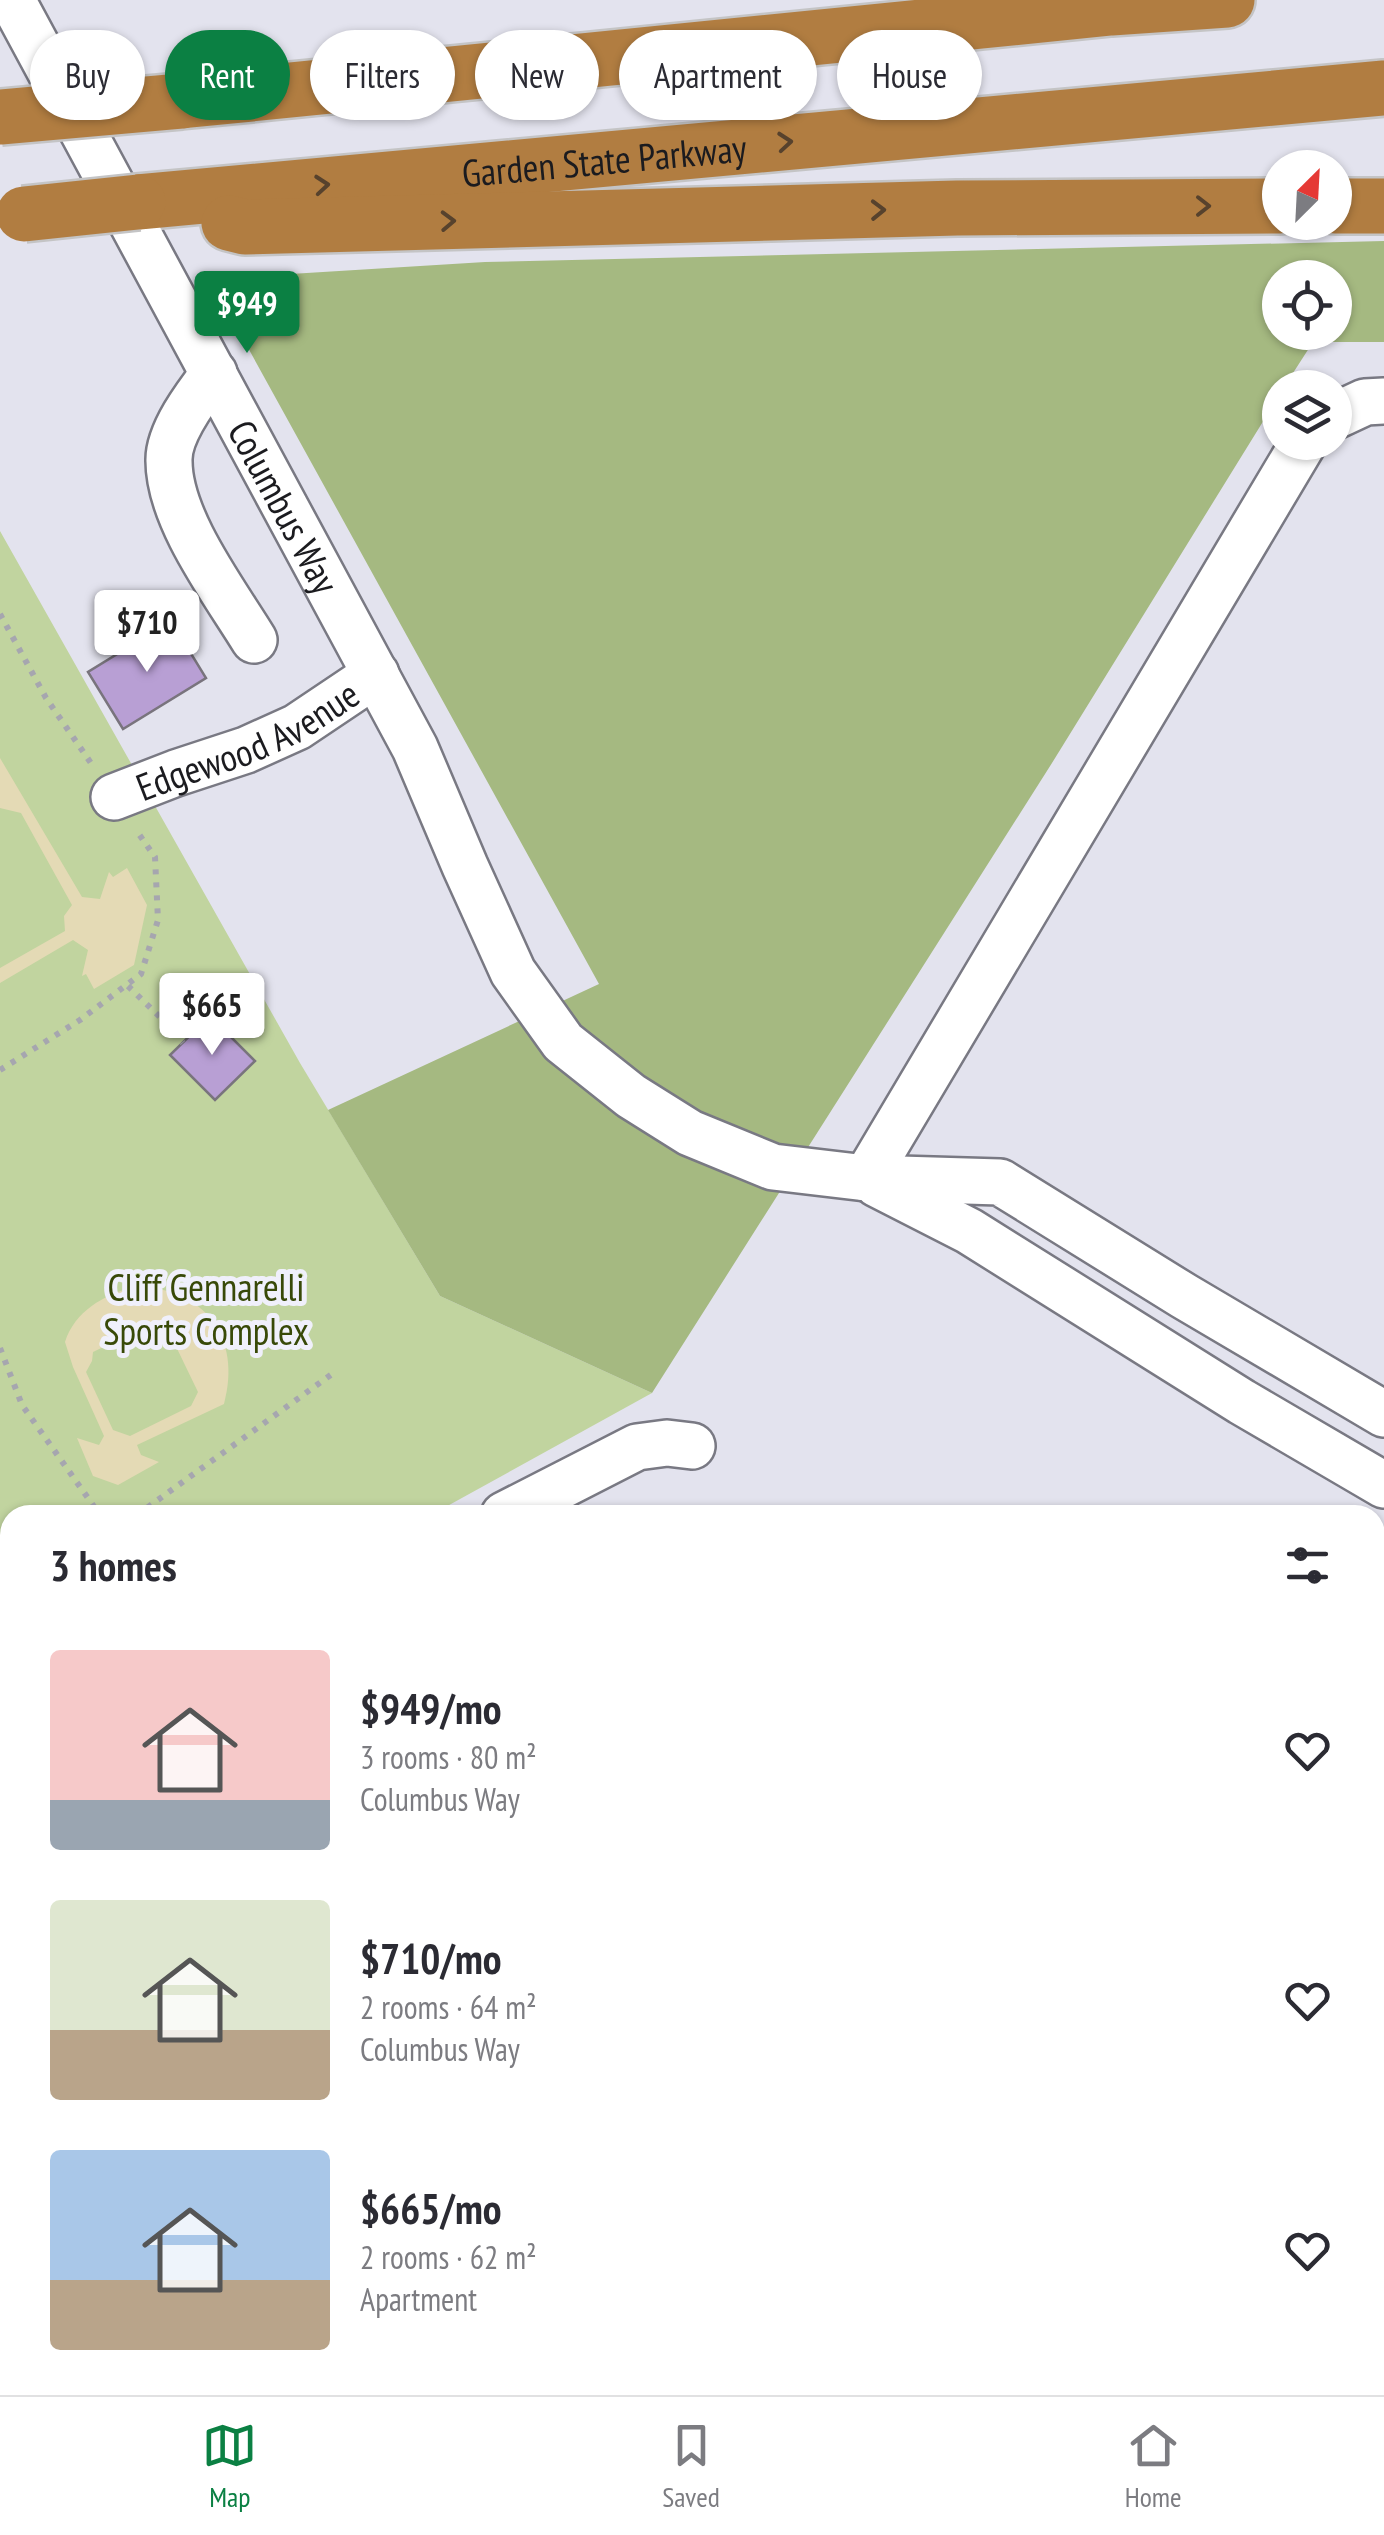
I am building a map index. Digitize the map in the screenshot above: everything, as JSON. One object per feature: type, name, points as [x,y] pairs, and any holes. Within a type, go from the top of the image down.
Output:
[{"type":"highway","points":[[0,118],[1111,8],[1227,0]]},
{"type":"highway","name":"Garden State Parkway","points":[[235,210],[1384,88]]},
{"type":"highway","points":[[12,215],[138,202],[235,210],[1262,206]]},
{"type":"highway","points":[[1352,206],[1384,206]]},
{"type":"street","name":"Columbus Way","points":[[12,0],[415,748],[513,972],[563,1042],[631,1096],[690,1133],[773,1167],[866,1178],[1000,1182],[1384,1414]]},
{"type":"street","points":[[214,373],[190,404],[168,458],[186,525],[254,640]]},
{"type":"street","points":[[1352,408],[1365,402],[1384,401]]},
{"type":"street","points":[[1293,460],[866,1178],[969,1232],[1242,1402],[1384,1485]]},
{"type":"street","name":"Edgewood Avenue","points":[[114,797],[246,750],[298,727],[376,674]]},
{"type":"street","points":[[524,1505],[637,1448],[666,1443],[692,1446]]},
{"type":"path","points":[[0,614],[46,698],[155,857],[158,920],[141,974],[80,1020],[0,1070]]},
{"type":"path","points":[[128,986],[182,1042]]},
{"type":"path","points":[[0,1348],[22,1405],[93,1505]]},
{"type":"path","points":[[151,1505],[332,1374]]},
{"type":"green space","points":[[1384,241],[1384,342],[1352,342],[1352,260],[1262,260],[1262,350],[1308,350],[1295,370],[1262,370],[1262,423],[1052,763],[652,1393],[440,1296],[328,1110],[599,984],[210,279],[485,262]]},
{"type":"green space","name":"Cliff Gennarelli Sports Complex","points":[[0,531],[300,1063],[440,1296],[652,1393],[449,1505],[0,1505]]},
{"type":"sand","points":[[0,758],[82,897],[100,899],[109,872],[113,877],[127,868],[147,905],[134,965],[94,989],[86,974],[82,976],[88,950],[73,940],[0,983],[0,968],[65,931],[64,916],[72,905],[21,813],[0,808]]},
{"type":"sand","points":[[132,1287],[157,1289],[197,1305],[222,1337],[228,1379],[224,1404],[137,1445],[141,1455],[159,1462],[118,1485],[93,1476],[77,1438],[99,1445],[104,1436],[65,1342],[83,1313]],"holes":[[[151,1324],[169,1332],[198,1392],[191,1406],[130,1436],[113,1430],[86,1372],[93,1352]]]},
{"type":"building","points":[[171,621],[206,678],[123,729],[88,672]]},
{"type":"building","points":[[210,1016],[255,1061],[215,1100],[170,1055]]}]
